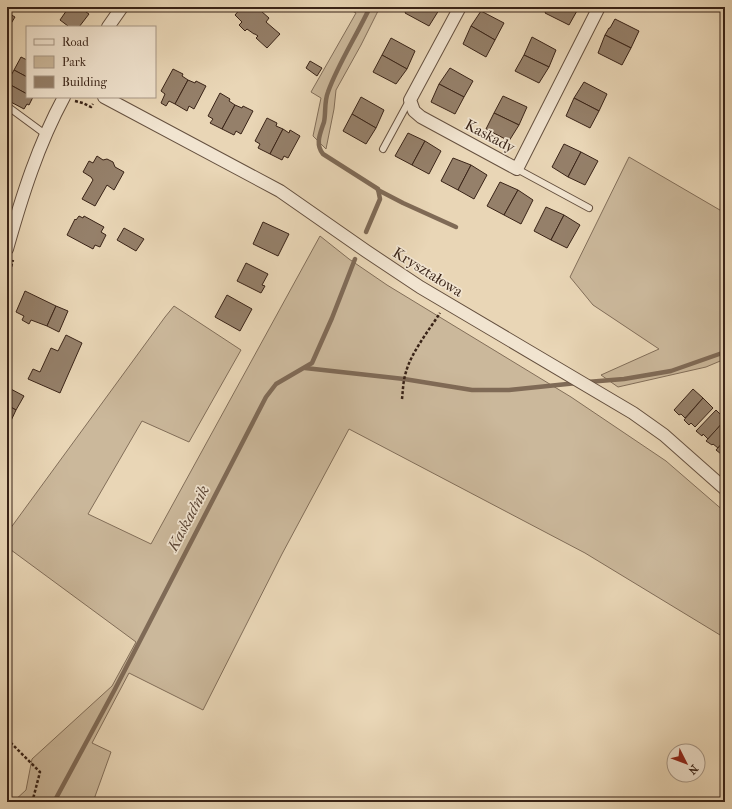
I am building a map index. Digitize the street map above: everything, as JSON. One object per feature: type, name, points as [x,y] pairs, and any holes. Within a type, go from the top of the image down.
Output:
[{"type":"street","points":[[111,17],[122,7]]},
{"type":"street","points":[[410,100],[460,7]]},
{"type":"street","name":"Kaskady","points":[[410,100],[414,111],[421,117],[517,169],[599,7]]},
{"type":"street","points":[[7,249],[32,166],[45,134],[63,98]]},
{"type":"street","name":"Kryształowa","points":[[106,98],[280,190],[420,287],[633,414],[664,435],[725,489]]},
{"type":"lane","points":[[383,149],[410,100]]},
{"type":"lane","points":[[7,106],[45,134]]},
{"type":"lane","points":[[517,169],[589,208]]},
{"type":"path","points":[[402,399],[403,386],[410,361],[441,311]]},
{"type":"path","points":[[7,739],[40,772],[33,799],[34,802]]},
{"type":"green space","points":[[345,7],[380,7],[336,90],[334,109],[326,149],[313,136],[321,98],[311,92],[356,13]]},
{"type":"green space","points":[[629,157],[725,213],[725,359],[706,367],[618,387],[601,375],[659,349],[593,305],[570,277]]},
{"type":"green space","points":[[320,236],[349,259],[387,285],[571,397],[666,461],[725,512],[725,638],[585,553],[349,429],[282,554],[203,710],[129,673],[92,743],[111,752],[93,802],[13,802],[26,790],[32,759],[112,686],[136,642],[7,547],[7,533],[174,306],[241,350],[189,442],[142,421],[88,514],[151,544]]},
{"type":"building","points":[[69,7],[79,7],[89,14],[80,26],[68,26],[60,20]]},
{"type":"building","points":[[242,7],[265,7],[261,11],[269,18],[266,22],[280,34],[267,48],[256,38],[258,36],[247,29],[245,31],[239,25],[242,22],[235,15]]},
{"type":"building","points":[[408,7],[433,7],[439,10],[429,26],[405,13]]},
{"type":"building","points":[[548,7],[574,7],[578,9],[569,25],[545,13]]},
{"type":"building","points":[[481,11],[504,23],[495,40],[471,26]]},
{"type":"building","points":[[8,13],[15,17],[7,30],[7,16]]},
{"type":"building","points":[[615,19],[639,31],[631,48],[605,35]]},
{"type":"building","points":[[471,26],[495,40],[486,57],[463,44]]},
{"type":"building","points":[[605,35],[631,48],[622,65],[598,53]]},
{"type":"building","points":[[532,37],[556,50],[549,67],[524,55]]},
{"type":"building","points":[[391,38],[415,51],[407,69],[382,55]]},
{"type":"building","points":[[382,55],[407,69],[396,84],[373,72]]},
{"type":"building","points":[[524,55],[549,67],[539,83],[515,71]]},
{"type":"building","points":[[21,57],[26,60],[26,76],[14,70]]},
{"type":"building","points":[[310,61],[322,68],[317,76],[306,68]]},
{"type":"building","points":[[450,68],[473,81],[464,97],[439,84]]},
{"type":"building","points":[[173,69],[183,74],[182,76],[188,80],[175,104],[169,101],[166,106],[161,103],[165,94],[161,91]]},
{"type":"building","points":[[14,70],[26,76],[26,93],[7,83]]},
{"type":"building","points":[[188,80],[195,83],[196,81],[206,86],[194,109],[189,106],[187,111],[175,104]]},
{"type":"building","points":[[584,82],[607,94],[599,111],[574,98]]},
{"type":"building","points":[[7,83],[26,93],[26,98],[32,98],[29,105],[27,104],[24,109],[7,100]]},
{"type":"building","points":[[439,84],[464,97],[455,114],[431,102]]},
{"type":"building","points":[[220,93],[230,99],[229,101],[235,105],[222,129],[210,123],[213,119],[208,116]]},
{"type":"building","points":[[503,96],[527,107],[519,125],[494,113]]},
{"type":"building","points":[[361,97],[384,110],[376,128],[352,114]]},
{"type":"building","points":[[574,98],[599,111],[590,128],[566,116]]},
{"type":"building","points":[[235,105],[242,108],[243,106],[253,111],[241,134],[236,131],[234,135],[222,129]]},
{"type":"building","points":[[494,113],[519,125],[509,141],[486,129]]},
{"type":"building","points":[[352,114],[376,128],[366,144],[343,131]]},
{"type":"building","points":[[267,118],[277,123],[276,126],[283,129],[270,154],[258,148],[260,144],[255,141]]},
{"type":"building","points":[[283,129],[289,133],[290,130],[300,136],[288,158],[284,156],[282,160],[270,154]]},
{"type":"building","points":[[408,133],[425,141],[412,165],[395,156]]},
{"type":"building","points":[[425,141],[441,151],[429,174],[412,165]]},
{"type":"building","points":[[564,144],[581,152],[568,177],[552,167]]},
{"type":"building","points":[[581,152],[598,161],[585,185],[568,177]]},
{"type":"building","points":[[97,156],[103,160],[107,159],[113,162],[115,167],[124,172],[114,190],[107,185],[95,206],[82,199],[93,180],[83,172],[89,161],[93,163]]},
{"type":"building","points":[[453,158],[471,165],[458,190],[441,181]]},
{"type":"building","points":[[471,165],[487,175],[474,199],[458,190]]},
{"type":"building","points":[[500,182],[518,190],[504,215],[487,206]]},
{"type":"building","points":[[518,190],[533,200],[521,224],[504,215]]},
{"type":"building","points":[[546,207],[564,215],[551,240],[534,231]]},
{"type":"building","points":[[564,215],[580,225],[567,248],[551,240]]},
{"type":"building","points":[[79,216],[83,218],[84,216],[104,227],[101,232],[106,235],[100,247],[95,245],[93,249],[67,235],[75,219],[76,220]]},
{"type":"building","points":[[263,222],[289,234],[278,256],[253,244]]},
{"type":"building","points":[[124,228],[144,239],[136,251],[117,240]]},
{"type":"building","points":[[246,263],[268,274],[262,285],[265,286],[261,293],[237,281]]},
{"type":"building","points":[[25,291],[56,306],[47,326],[31,320],[29,324],[22,320],[24,316],[16,312]]},
{"type":"building","points":[[227,295],[252,309],[240,331],[215,317]]},
{"type":"building","points":[[56,306],[68,311],[59,332],[47,326]]},
{"type":"building","points":[[66,335],[82,343],[60,393],[28,379],[33,369],[40,372],[51,348],[58,351]]},
{"type":"building","points":[[7,387],[24,396],[16,410],[7,405]]},
{"type":"building","points":[[693,389],[703,398],[685,418],[674,410]]},
{"type":"building","points":[[703,398],[713,408],[695,427],[691,423],[689,425],[684,420]]},
{"type":"building","points":[[7,405],[16,410],[9,425],[7,424]]},
{"type":"building","points":[[716,410],[725,420],[708,439],[703,434],[702,436],[696,431]]},
{"type":"building","points":[[725,420],[725,440],[718,448],[706,441]]},
{"type":"building","points":[[725,440],[725,455],[716,450]]},
{"type":"waterway","name":"Kaskadnik","points":[[366,232],[380,199],[378,189],[323,154],[319,143],[324,122],[328,92],[337,71],[370,7]]},
{"type":"waterway","points":[[378,190],[456,227]]},
{"type":"waterway","name":"Kaskadnik","points":[[54,802],[114,691],[266,397],[276,384],[312,363],[332,318],[355,259]]},
{"type":"waterway","points":[[587,382],[624,379],[671,371],[725,352]]},
{"type":"waterway","points":[[305,368],[404,379],[472,390],[509,390],[577,383]]}]
